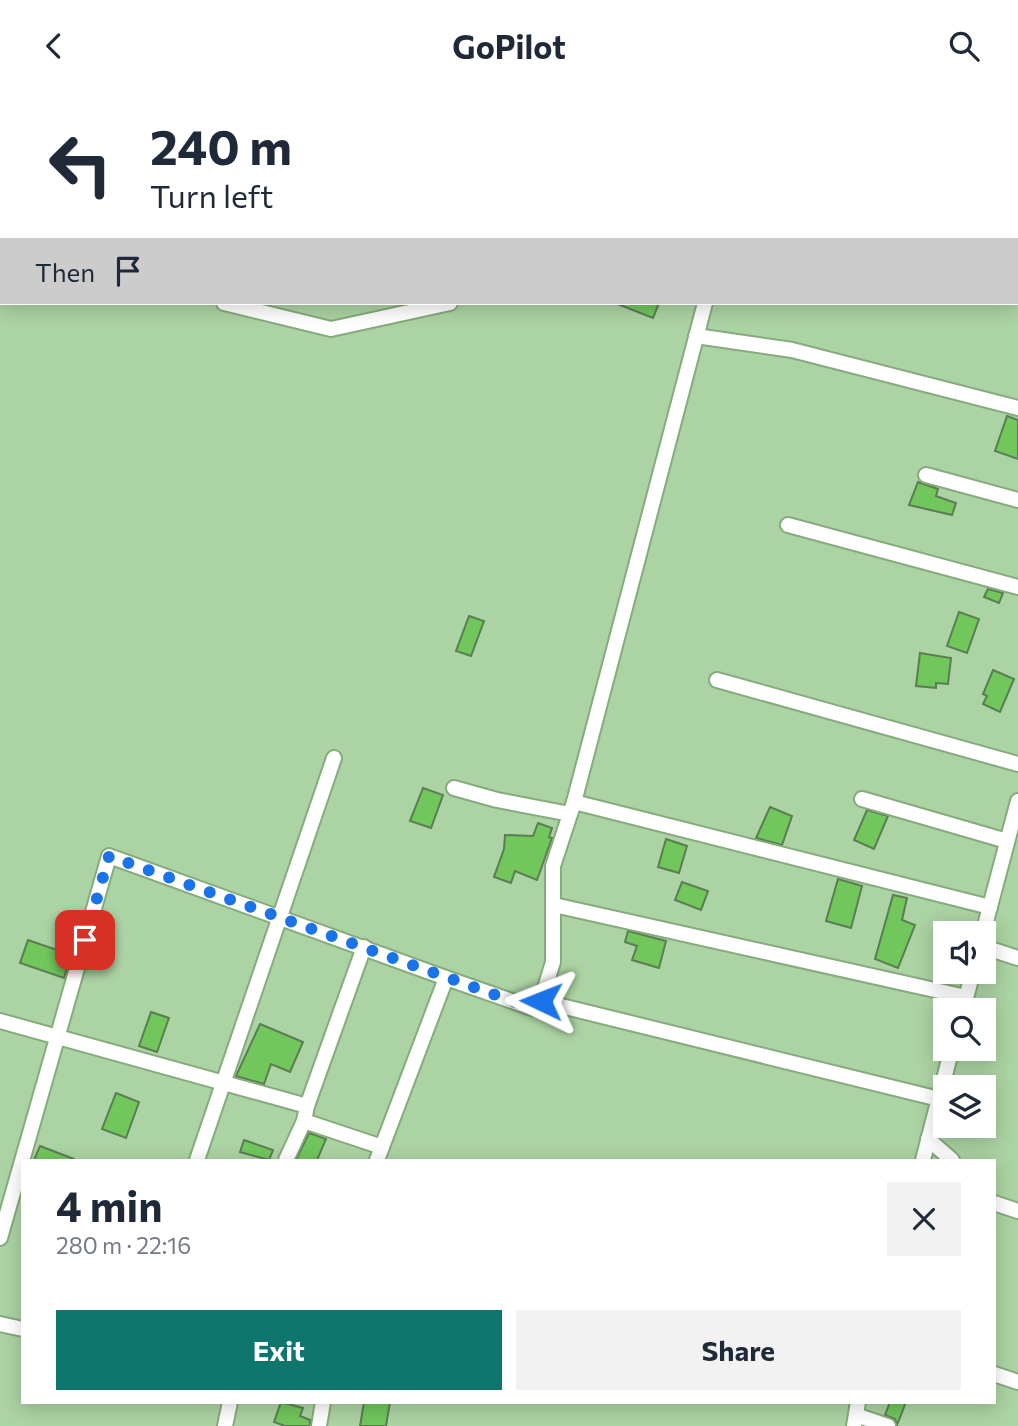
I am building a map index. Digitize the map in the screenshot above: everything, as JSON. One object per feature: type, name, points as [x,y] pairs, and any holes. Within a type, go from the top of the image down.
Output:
[{"type":"street","points":[[232,305],[331,329],[441,305]]},
{"type":"street","points":[[26,1159],[55,1039],[109,856],[532,1008],[541,1001],[553,962],[553,866],[572,808],[704,305]]},
{"type":"street","points":[[696,336],[792,350],[1018,408]]},
{"type":"street","points":[[926,475],[1018,500]]},
{"type":"street","points":[[788,525],[1018,587]]},
{"type":"street","points":[[717,680],[1018,764]]},
{"type":"street","points":[[197,1159],[334,758]]},
{"type":"street","points":[[454,788],[497,800],[572,808],[990,907]]},
{"type":"street","points":[[862,799],[1007,841]]},
{"type":"street","points":[[986,921],[1018,801]]},
{"type":"street","points":[[554,905],[943,998]]},
{"type":"street","points":[[286,1159],[306,1113],[364,947]]},
{"type":"street","points":[[996,951],[1018,958]]},
{"type":"street","points":[[0,1021],[55,1039],[224,1084],[306,1113],[380,1154],[446,978]]},
{"type":"street","points":[[541,1001],[933,1098]]},
{"type":"street","points":[[923,1159],[933,1121]]},
{"type":"street","points":[[928,1139],[951,1159]]},
{"type":"street","points":[[0,1238],[15,1206],[21,1181]]},
{"type":"street","points":[[997,1202],[1018,1211]]},
{"type":"street","points":[[0,1324],[21,1329]]},
{"type":"street","points":[[996,1375],[1018,1383]]},
{"type":"street","points":[[225,1426],[230,1404]]},
{"type":"street","points":[[319,1426],[323,1404]]},
{"type":"street","points":[[856,1414],[888,1426]]},
{"type":"building","points":[[620,305],[658,305],[653,318]]},
{"type":"building","points":[[1007,416],[1018,420],[1018,459],[995,451]]},
{"type":"building","points":[[918,482],[938,489],[936,496],[956,503],[952,515],[909,505]]},
{"type":"building","points":[[988,589],[1003,593],[999,603],[984,597]]},
{"type":"building","points":[[959,612],[979,619],[967,653],[947,646]]},
{"type":"building","points":[[469,616],[484,621],[471,656],[456,651]]},
{"type":"building","points":[[920,653],[951,658],[948,684],[936,683],[936,688],[916,686]]},
{"type":"building","points":[[993,670],[1014,679],[1000,712],[983,704],[987,696],[983,694]]},
{"type":"building","points":[[423,788],[443,795],[431,828],[410,821]]},
{"type":"building","points":[[770,807],[792,816],[782,845],[756,838]]},
{"type":"building","points":[[867,810],[888,816],[874,849],[854,840]]},
{"type":"building","points":[[538,823],[552,828],[549,837],[552,838],[537,880],[515,871],[511,883],[494,877],[504,849],[505,835],[533,836]]},
{"type":"building","points":[[666,839],[687,846],[679,873],[658,867]]},
{"type":"building","points":[[838,879],[862,886],[851,928],[826,921]]},
{"type":"building","points":[[682,882],[708,891],[701,910],[675,900]]},
{"type":"building","points":[[893,895],[907,898],[902,920],[915,925],[898,968],[875,959]]},
{"type":"building","points":[[628,931],[666,941],[659,968],[632,960],[637,946],[625,942]]},
{"type":"building","points":[[28,940],[63,952],[60,961],[68,964],[64,978],[20,963]]},
{"type":"building","points":[[151,1012],[169,1018],[157,1052],[139,1046]]},
{"type":"building","points":[[260,1024],[303,1042],[290,1072],[271,1064],[264,1084],[236,1076]]},
{"type":"building","points":[[116,1093],[139,1102],[126,1138],[102,1129]]},
{"type":"building","points":[[309,1133],[326,1139],[317,1159],[296,1159]]},
{"type":"building","points":[[244,1140],[273,1150],[269,1159],[240,1152]]},
{"type":"building","points":[[40,1146],[74,1159],[34,1159]]},
{"type":"building","points":[[280,1404],[288,1404],[303,1408],[300,1416],[310,1420],[310,1426],[285,1426],[274,1422]]},
{"type":"building","points":[[364,1404],[390,1404],[386,1426],[360,1426]]},
{"type":"building","points":[[889,1404],[905,1404],[897,1425],[895,1419],[885,1415]]},
{"type":"route","points":[[85,940],[109,856],[532,1008],[541,1001]]}]
